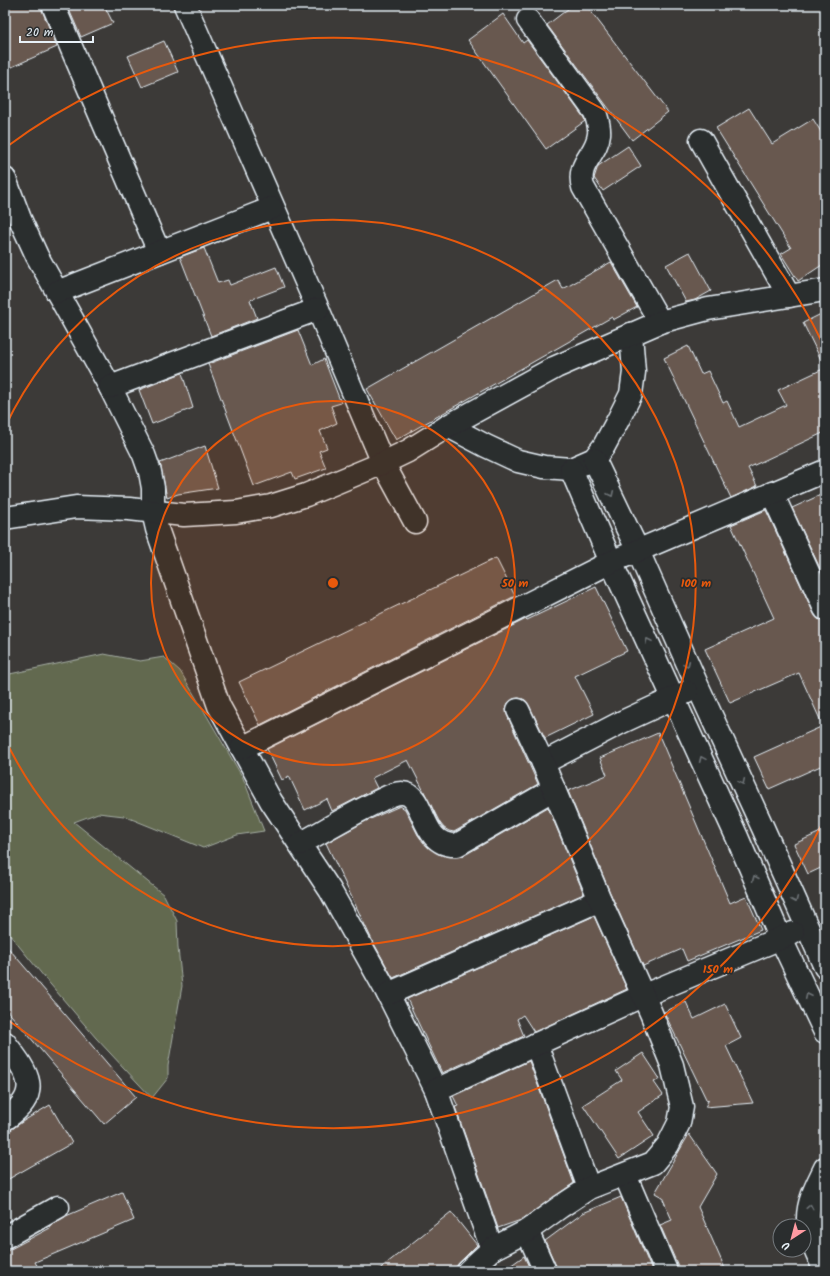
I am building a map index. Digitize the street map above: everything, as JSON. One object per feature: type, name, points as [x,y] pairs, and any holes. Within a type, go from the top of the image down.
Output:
[{"type":"street","points":[[53,5],[159,252]]},
{"type":"street","points":[[185,5],[272,208],[318,309],[383,463],[415,522]]},
{"type":"street","points":[[528,20],[595,112],[599,124],[599,135],[597,144],[584,164],[581,181],[660,322]]},
{"type":"street","points":[[701,140],[789,296]]},
{"type":"street","points":[[5,178],[20,219],[57,292],[110,387],[144,455],[150,472],[153,488],[153,512],[157,529],[169,567],[219,706],[271,801],[330,890],[388,994],[436,1090],[492,1249]]},
{"type":"street","points":[[57,292],[272,208]]},
{"type":"street","points":[[5,518],[76,508],[128,509],[184,515],[236,512],[271,506],[306,495],[383,463],[408,451],[448,426],[556,367],[660,322],[708,309],[825,290]]},
{"type":"street","points":[[110,387],[318,309]]},
{"type":"street","points":[[448,426],[518,461],[544,467],[571,470],[594,459],[604,446],[630,394],[634,372],[631,334]]},
{"type":"street","points":[[594,459],[638,551],[825,967]]},
{"type":"street","points":[[571,470],[611,562],[675,698],[737,836],[780,938],[825,1032]]},
{"type":"street","points":[[242,748],[611,562],[825,471]]},
{"type":"street","points":[[772,493],[825,609]]},
{"type":"street","points":[[543,763],[622,722],[698,687]]},
{"type":"street","points":[[468,1271],[492,1249],[527,1231],[589,1188],[653,1163],[668,1145],[679,1124],[682,1107],[672,1065],[600,900],[543,763],[518,710]]},
{"type":"street","points":[[300,844],[365,807],[400,792],[407,793],[412,797],[434,837],[448,846],[457,845],[554,789]]},
{"type":"street","points":[[388,994],[600,900]]},
{"type":"street","points":[[436,1090],[642,996],[780,938],[808,928]]},
{"type":"street","points":[[5,1043],[28,1078],[29,1088],[23,1104],[13,1114],[5,1119]]},
{"type":"street","points":[[536,1044],[589,1188]]},
{"type":"street","points":[[825,1168],[813,1194],[808,1218],[810,1235],[825,1271]]},
{"type":"street","points":[[625,1175],[666,1271]]},
{"type":"street","points":[[5,1237],[58,1207]]},
{"type":"street","points":[[527,1231],[545,1271]]},
{"type":"green space","points":[[104,654],[140,661],[164,657],[180,671],[243,778],[264,831],[237,835],[203,848],[124,816],[98,813],[74,822],[164,895],[177,921],[182,986],[168,1066],[168,1078],[152,1098],[96,1038],[5,929],[5,675]]},
{"type":"building","points":[[5,5],[41,5],[57,47],[5,70]]},
{"type":"building","points":[[67,5],[104,5],[113,23],[81,37]]},
{"type":"building","points":[[573,5],[586,5],[668,112],[632,140],[547,25]]},
{"type":"building","points":[[503,14],[523,43],[527,40],[585,121],[546,149],[468,40]]},
{"type":"building","points":[[164,41],[178,72],[142,87],[128,56]]},
{"type":"building","points":[[749,108],[772,144],[813,119],[825,138],[825,263],[798,281],[781,254],[791,248],[716,128]]},
{"type":"building","points":[[628,146],[641,166],[603,191],[594,178],[598,166]]},
{"type":"building","points":[[204,248],[218,283],[228,280],[230,285],[276,267],[284,287],[250,300],[257,318],[211,336],[180,257]]},
{"type":"building","points":[[690,252],[711,291],[695,300],[686,302],[666,265]]},
{"type":"building","points":[[611,262],[637,307],[613,320],[612,317],[396,440],[367,389],[558,280],[563,289]]},
{"type":"building","points":[[825,312],[825,368],[803,323]]},
{"type":"building","points":[[298,330],[312,365],[324,359],[341,403],[331,406],[337,423],[320,431],[327,448],[319,451],[326,468],[295,479],[292,472],[254,486],[208,364]]},
{"type":"building","points":[[688,346],[701,374],[708,371],[723,403],[727,401],[739,427],[786,405],[778,390],[825,368],[825,432],[748,468],[757,486],[731,498],[664,358]]},
{"type":"building","points":[[182,373],[193,408],[152,424],[139,390]]},
{"type":"building","points":[[205,446],[218,488],[178,494],[167,498],[160,463]]},
{"type":"building","points":[[825,493],[825,579],[792,508]]},
{"type":"building","points":[[766,510],[814,614],[818,619],[825,621],[825,764],[769,789],[754,757],[823,726],[799,673],[730,703],[705,649],[774,618],[731,525]]},
{"type":"building","points":[[496,558],[515,596],[260,725],[239,682]]},
{"type":"building","points":[[596,587],[627,651],[575,676],[594,714],[545,738],[529,705],[525,700],[519,698],[513,699],[508,703],[506,709],[507,715],[538,784],[454,832],[444,828],[440,823],[408,760],[372,778],[377,788],[332,811],[327,799],[305,810],[289,776],[282,780],[267,749],[526,619],[527,620]]},
{"type":"building","points":[[658,733],[730,903],[746,896],[761,930],[687,961],[682,949],[643,966],[611,895],[568,791],[607,775],[600,758]]},
{"type":"building","points":[[400,806],[405,809],[418,835],[426,845],[438,854],[455,857],[463,856],[548,807],[584,894],[393,978],[372,940],[326,843],[366,821]]},
{"type":"building","points":[[825,830],[825,866],[808,874],[794,844]]},
{"type":"building","points":[[594,916],[627,989],[534,1032],[523,1015],[517,1019],[524,1036],[442,1073],[407,999]]},
{"type":"building","points":[[5,944],[136,1097],[104,1124],[5,1008]]},
{"type":"building","points":[[686,1002],[694,1019],[725,1004],[741,1038],[726,1046],[753,1103],[705,1107],[709,1099],[707,1101],[664,1012]]},
{"type":"building","points":[[643,1053],[660,1079],[654,1082],[663,1095],[638,1112],[654,1136],[619,1159],[583,1105],[622,1080],[616,1071]]},
{"type":"building","points":[[529,1061],[574,1183],[521,1220],[498,1228],[455,1107],[458,1106],[453,1096]]},
{"type":"building","points":[[50,1105],[72,1143],[5,1181],[5,1131],[12,1129]]},
{"type":"building","points":[[689,1134],[717,1174],[698,1207],[726,1271],[678,1271],[678,1266],[660,1225],[672,1220],[662,1197],[655,1193]]},
{"type":"building","points":[[122,1192],[134,1220],[35,1262],[40,1271],[5,1271],[5,1252],[50,1228],[49,1226],[66,1216]]},
{"type":"building","points":[[621,1197],[652,1271],[557,1271],[545,1241],[583,1213]]},
{"type":"building","points":[[451,1212],[477,1245],[460,1262],[456,1267],[456,1271],[377,1271]]},
{"type":"building","points":[[524,1256],[531,1271],[503,1271]]}]
